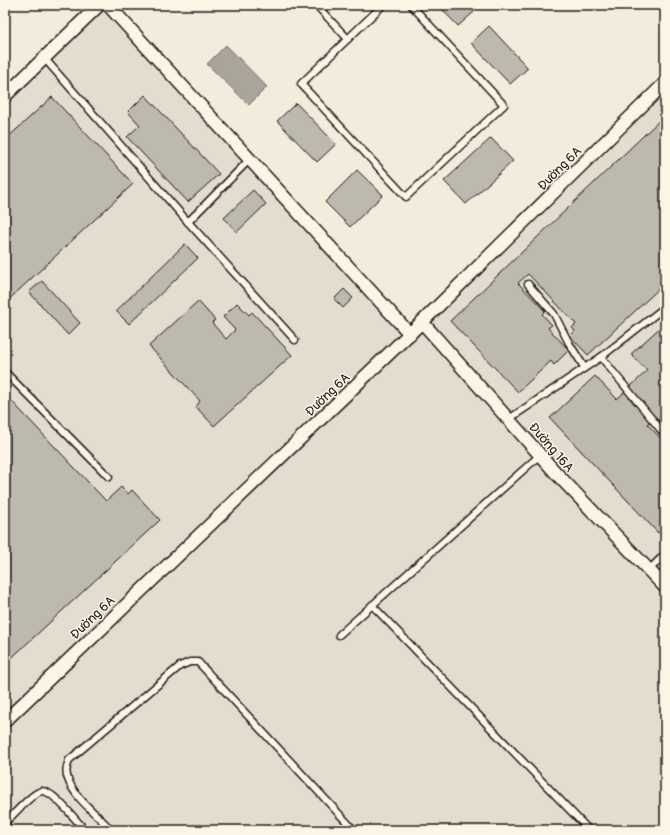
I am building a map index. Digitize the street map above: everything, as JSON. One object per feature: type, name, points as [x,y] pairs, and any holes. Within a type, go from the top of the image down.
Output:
[{"type":"street","points":[[5,96],[45,59],[99,5]]},
{"type":"street","points":[[108,5],[410,334]]},
{"type":"street","name":"Đường 6A","points":[[5,721],[410,334],[665,83]]},
{"type":"street","name":"Đường 16A","points":[[422,322],[540,455],[665,587]]},
{"type":"lane","points":[[316,5],[348,39]]},
{"type":"lane","points":[[383,5],[301,84],[406,197],[504,105],[411,5]]},
{"type":"lane","points":[[45,59],[188,222],[295,340]]},
{"type":"lane","points":[[188,222],[250,160]]},
{"type":"lane","points":[[528,284],[554,314],[584,367]]},
{"type":"lane","points":[[508,419],[601,357],[665,307]]},
{"type":"lane","points":[[601,357],[665,435]]},
{"type":"lane","points":[[5,372],[108,476]]},
{"type":"lane","points":[[339,635],[540,455]]},
{"type":"lane","points":[[649,570],[665,554]]},
{"type":"lane","points":[[372,605],[589,830]]},
{"type":"lane","points":[[111,830],[78,795],[67,778],[66,770],[69,760],[180,666],[190,662],[198,662],[354,830]]},
{"type":"lane","points":[[5,823],[35,794],[42,791],[51,793],[85,830]]},
{"type":"shaded area","points":[[103,8],[410,342],[665,90],[665,830],[5,830],[5,104]]},
{"type":"shaded area","points":[[226,45],[267,87],[249,105],[207,64]]},
{"type":"building","points":[[438,5],[468,5],[474,12],[458,26]]},
{"type":"building","points":[[489,26],[528,68],[510,84],[471,43]]},
{"type":"building","points":[[145,95],[219,174],[188,202],[127,137],[140,125],[128,112]]},
{"type":"building","points":[[52,97],[133,184],[5,303],[5,140]]},
{"type":"building","points":[[296,103],[336,144],[317,162],[277,121]]},
{"type":"building","points":[[665,115],[665,283],[588,355],[570,336],[575,331],[572,328],[576,324],[528,274],[518,283],[545,311],[542,314],[552,325],[548,328],[569,350],[554,365],[551,361],[518,392],[450,321]]},
{"type":"building","points":[[491,138],[513,161],[466,204],[444,181]]},
{"type":"building","points":[[357,170],[383,195],[350,227],[325,202]]},
{"type":"building","points":[[253,190],[266,204],[237,232],[224,218]]},
{"type":"building","points":[[185,244],[198,258],[129,324],[116,311]]},
{"type":"building","points":[[42,281],[80,323],[68,335],[29,292]]},
{"type":"building","points":[[344,289],[353,298],[343,308],[334,299]]},
{"type":"building","points":[[198,301],[215,320],[212,323],[226,339],[235,330],[223,317],[237,303],[249,315],[252,312],[292,355],[214,426],[196,407],[200,401],[149,346]]},
{"type":"building","points":[[665,323],[665,427],[655,416],[647,424],[665,443],[665,526],[658,533],[550,418],[595,376],[617,399],[647,371],[631,354]]},
{"type":"building","points":[[5,394],[106,501],[121,487],[128,494],[132,490],[160,520],[5,664]]}]
